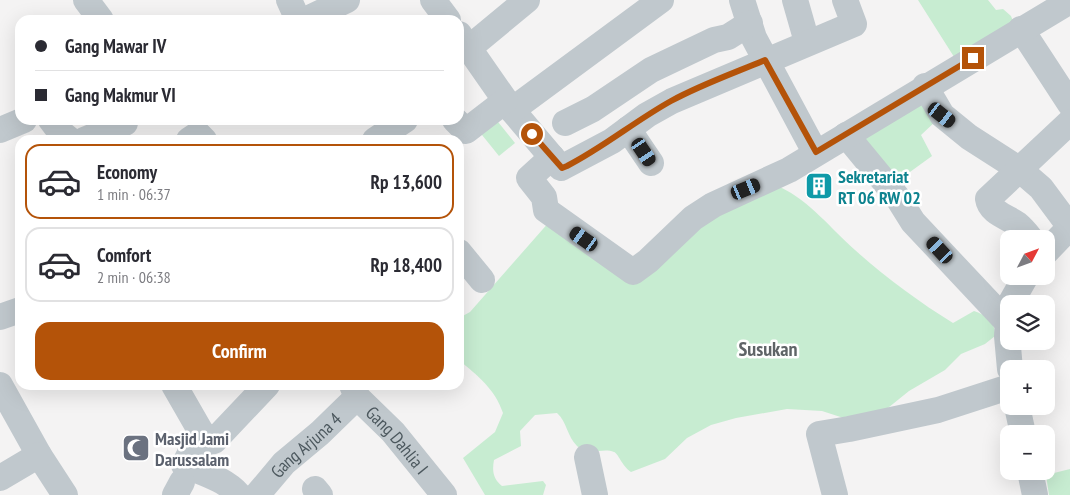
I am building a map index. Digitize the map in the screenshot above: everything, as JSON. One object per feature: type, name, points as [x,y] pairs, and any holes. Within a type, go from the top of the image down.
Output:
[{"type":"street","points":[[86,0],[97,15]]},
{"type":"street","points":[[289,0],[296,15]]},
{"type":"street","points":[[433,0],[444,15]]},
{"type":"street","points":[[527,0],[464,41],[509,106],[560,162]]},
{"type":"street","points":[[460,125],[466,131],[509,106],[661,0]]},
{"type":"street","points":[[795,0],[807,42]]},
{"type":"street","points":[[845,0],[854,24],[807,42],[672,101],[628,129],[529,178],[544,197],[546,210],[633,272],[638,270],[693,218],[730,196],[781,174],[925,86],[1070,1]]},
{"type":"street","points":[[322,15],[347,8]]},
{"type":"street","points":[[746,11],[754,38],[816,152]]},
{"type":"street","points":[[565,123],[593,109],[651,70],[714,40],[728,37],[746,11]]},
{"type":"street","points":[[1022,29],[1070,104]]},
{"type":"street","points":[[925,86],[942,115],[969,137],[1019,168],[1041,188],[1070,227],[1055,243]]},
{"type":"street","points":[[1023,230],[1017,224],[997,212],[988,201],[1019,168],[1070,122]]},
{"type":"street","points":[[0,130],[15,124]]},
{"type":"street","points":[[55,125],[64,135]]},
{"type":"street","points":[[374,132],[392,125]]},
{"type":"street","points":[[103,135],[130,128]]},
{"type":"street","points":[[628,129],[651,163]]},
{"type":"street","points":[[846,135],[898,198],[914,222],[1000,303]]},
{"type":"street","points":[[464,261],[482,280]]},
{"type":"street","points":[[0,317],[15,312]]},
{"type":"street","points":[[0,385],[39,455],[66,495]]},
{"type":"street","points":[[177,390],[201,432],[212,442],[262,390]]},
{"type":"street","points":[[835,495],[819,434],[938,410],[1000,390]]},
{"type":"street","name":"Gang Arjuna 4","points":[[257,495],[284,463],[320,432],[354,391]]},
{"type":"street","name":"Gang Dahlia I","points":[[354,391],[393,432],[444,495]]},
{"type":"street","points":[[201,432],[180,481],[214,477],[232,487],[239,495]]},
{"type":"street","points":[[0,478],[39,455]]},
{"type":"street","points":[[587,457],[595,495]]},
{"type":"street","points":[[1032,480],[1035,495]]},
{"type":"green space","points":[[918,0],[988,0],[996,10],[1003,9],[1011,16],[1014,24],[956,60]]},
{"type":"green space","points":[[923,92],[937,120],[921,135],[932,156],[892,185],[854,135]]},
{"type":"green space","points":[[494,117],[515,143],[499,156],[478,130]]},
{"type":"green space","points":[[780,187],[811,208],[866,260],[928,307],[953,323],[974,311],[986,317],[992,323],[995,336],[985,344],[961,354],[945,370],[909,391],[873,420],[856,422],[822,411],[787,409],[736,418],[711,425],[687,438],[665,459],[631,472],[614,452],[586,451],[577,446],[557,413],[535,415],[520,431],[521,446],[494,460],[493,471],[495,478],[502,486],[543,481],[546,485],[543,495],[485,495],[463,458],[495,432],[503,413],[500,404],[491,390],[464,364],[464,315],[470,312],[550,221],[631,279],[707,213]]},
{"type":"green space","points":[[1070,469],[1070,495],[1049,495],[1047,480],[1055,480],[1055,473]]},
{"type":"place","name":"Sekretariat RT 06 RW 02","points":[[819,186]]},
{"type":"place","name":"Masjid Jami Darussalam","points":[[136,448]]},
{"type":"district","name":"Susukan","points":[[768,349]]},
{"type":"route","points":[[532,134],[562,168],[612,141],[647,115],[672,101],[765,60],[816,152],[973,58]]}]
